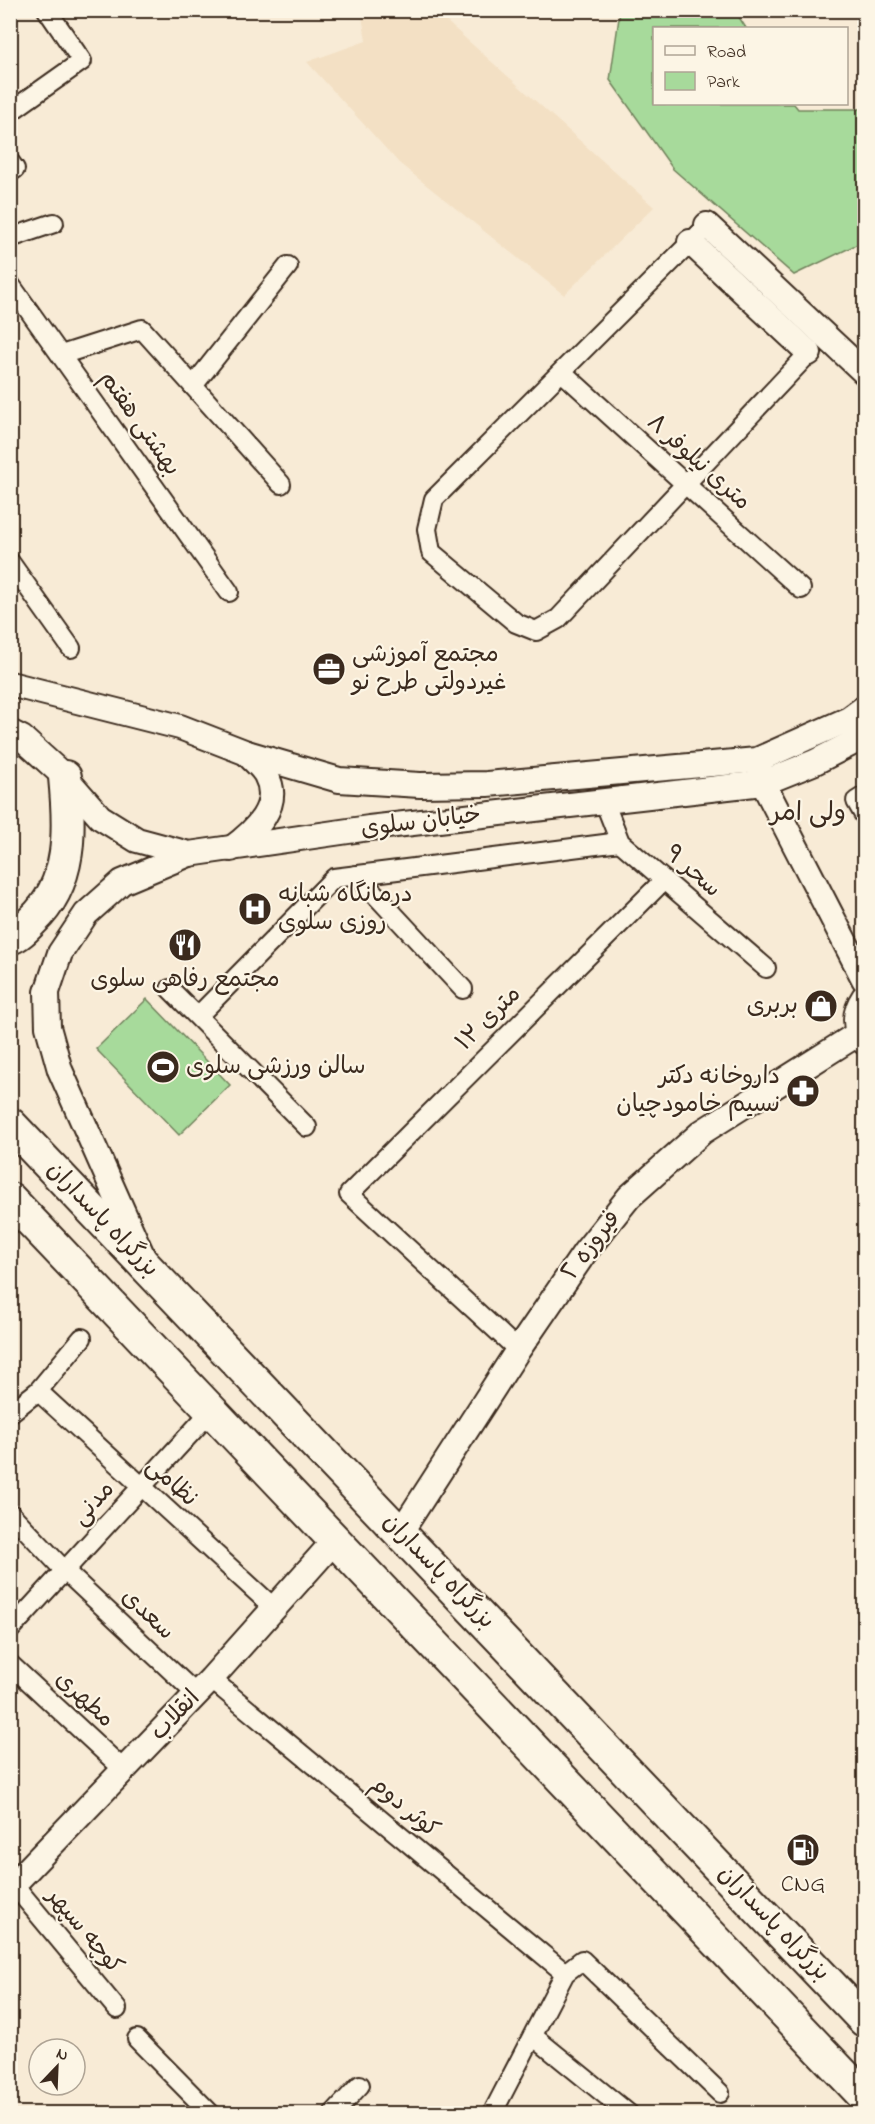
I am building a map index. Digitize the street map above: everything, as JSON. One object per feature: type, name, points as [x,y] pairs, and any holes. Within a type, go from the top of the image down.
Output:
[{"type":"highway","points":[[10,938],[43,911],[62,875],[70,828],[64,777]]},
{"type":"highway","name":"بزرگراه پاسداران","points":[[10,1124],[864,2020]]},
{"type":"highway","points":[[15,1205],[336,1539],[864,2096]]},
{"type":"main road","points":[[707,225],[864,372]]},
{"type":"main road","points":[[690,242],[809,353]]},
{"type":"main road","name":"خیابان سلوی","points":[[10,684],[180,727],[247,753],[339,780],[420,785],[487,784],[757,760],[849,719],[864,708]]},
{"type":"main road","name":"خیابان سلوی","points":[[10,732],[22,738],[64,777],[100,817],[137,840],[189,854],[369,828],[763,783],[815,762],[864,737]]},
{"type":"main road","points":[[231,849],[252,833],[267,814],[272,795],[266,774],[247,753]]},
{"type":"main road","points":[[757,760],[763,783],[864,979]]},
{"type":"main road","points":[[149,1270],[60,1070],[48,1027],[47,992],[60,953],[86,915],[122,882],[189,854]]},
{"type":"main road","points":[[862,1037],[856,1016],[864,997]]},
{"type":"main road","name":"فیروزه ٢","points":[[400,1533],[518,1350],[629,1197],[702,1132],[862,1037]]},
{"type":"main road","name":"انقلاب","points":[[12,1886],[204,1686],[336,1539]]},
{"type":"street","points":[[10,112],[82,61],[47,10]]},
{"type":"street","points":[[10,162],[15,169],[10,172]]},
{"type":"street","points":[[10,238],[54,223]]},
{"type":"street","points":[[707,225],[434,499],[427,529],[432,552],[516,623],[537,631],[558,619],[809,353]]},
{"type":"street","points":[[193,386],[288,266]]},
{"type":"street","name":"بهشتی هفتم","points":[[10,284],[229,592]]},
{"type":"street","points":[[61,356],[142,329],[281,484]]},
{"type":"street","name":"۸ متری نیلوفر","points":[[562,372],[801,589]]},
{"type":"street","points":[[10,562],[71,648]]},
{"type":"street","points":[[864,796],[856,801],[864,815]]},
{"type":"street","name":"سحر ۹","points":[[604,801],[620,842],[766,968]]},
{"type":"street","points":[[198,1016],[334,878],[620,842]]},
{"type":"street","points":[[357,875],[463,989]]},
{"type":"street","name":"۱۲ متری","points":[[518,1350],[349,1194],[664,880]]},
{"type":"street","points":[[170,989],[307,1127]]},
{"type":"street","points":[[10,1413],[38,1391],[82,1338]]},
{"type":"street","name":"نظامی","points":[[38,1391],[140,1488],[274,1608]]},
{"type":"street","name":"مدنی","points":[[10,1630],[212,1410]]},
{"type":"street","name":"سعدی","points":[[10,1513],[65,1571],[204,1686]]},
{"type":"street","name":"مطهری","points":[[10,1664],[124,1770]]},
{"type":"street","name":"کوثر دوم","points":[[204,1686],[565,1973]]},
{"type":"street","name":"کوچه سپهر","points":[[12,1886],[117,2009]]},
{"type":"street","points":[[492,2114],[565,1973],[582,1960],[720,2093]]},
{"type":"street","points":[[533,2036],[629,2114]]},
{"type":"street","points":[[137,2039],[211,2114]]},
{"type":"street","points":[[333,2114],[360,2085]]},
{"type":"shaded area","points":[[370,11],[435,11],[654,207],[564,295],[399,163],[307,62],[366,41],[362,16]]},
{"type":"green space","points":[[620,11],[735,11],[745,27],[653,27],[653,105],[795,105],[798,109],[864,109],[864,241],[794,275],[673,169],[610,80]]},
{"type":"green space","name":"سالن ورزشی سلوی","points":[[147,999],[230,1085],[179,1135],[96,1049]]},
{"type":"place","name":"مجتمع آموزشی غیردولتی طرح نو","points":[[329,669]]},
{"type":"place","name":"درمانگاه شبانه روزی سلوی","points":[[255,909]]},
{"type":"place","name":"مجتمع رفاهی سلوی","points":[[185,945]]},
{"type":"place","name":"بربری","points":[[821,1006]]},
{"type":"place","name":"سالن ورزشی سلوی","points":[[163,1067]]},
{"type":"place","name":"داروخانه دکتر نسیم خامودچیان","points":[[803,1091]]},
{"type":"place","name":"CNG","points":[[803,1850]]},
{"type":"district","name":"ولی امر","points":[[808,814]]}]
